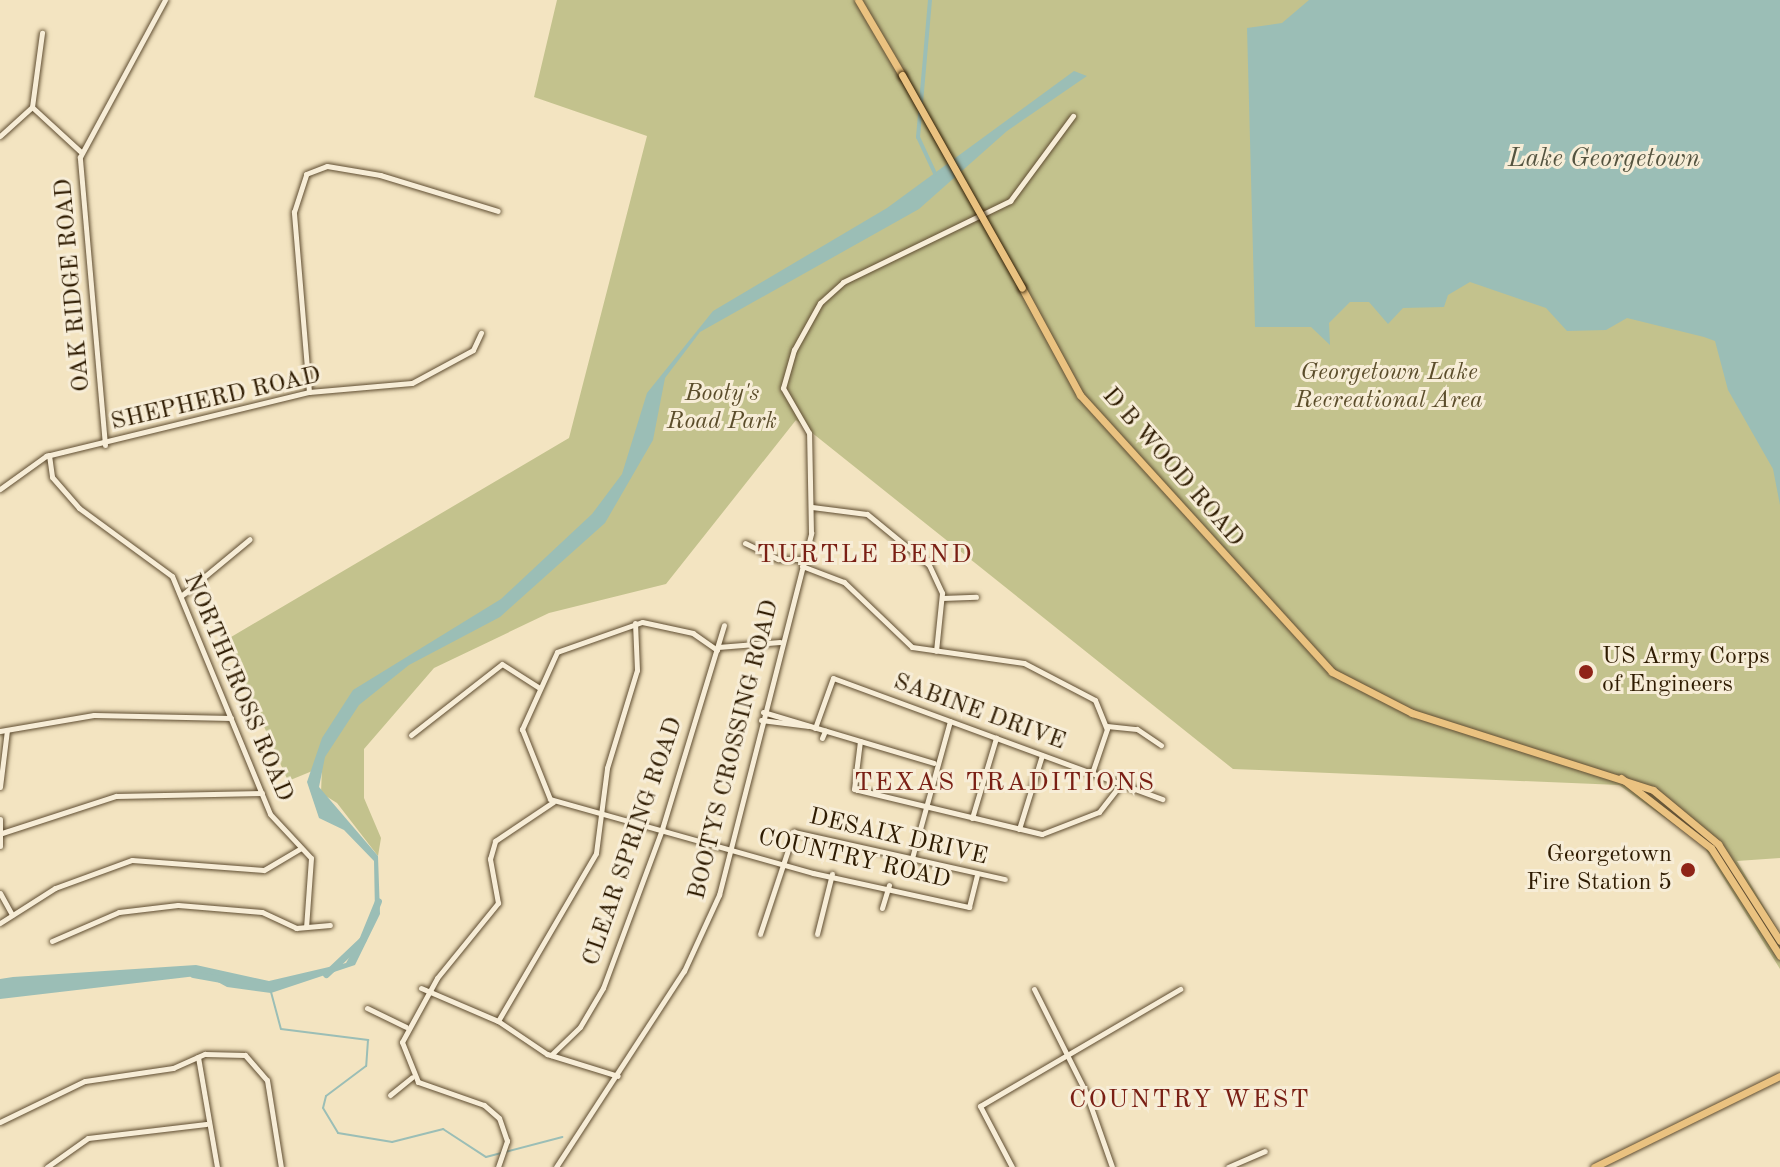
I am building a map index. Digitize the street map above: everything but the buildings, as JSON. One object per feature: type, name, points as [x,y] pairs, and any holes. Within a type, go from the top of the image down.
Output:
[{"type":"main road","name":"D B WOOD ROAD","points":[[858,0],[1080,395],[1332,672],[1397,708],[1621,778],[1668,805],[1714,846],[1780,941]]},
{"type":"main road","name":"D B WOOD ROAD","points":[[1714,846],[1780,956]]},
{"type":"main road","points":[[1594,1167],[1615,1163],[1780,1076]]},
{"type":"street","name":"OAK RIDGE ROAD","points":[[105,445],[81,152],[165,0]]},
{"type":"street","points":[[0,136],[32,107],[42,33]]},
{"type":"street","points":[[32,107],[81,152]]},
{"type":"street","name":"BOOTYS CROSSING ROAD","points":[[556,1167],[618,1076],[698,945],[730,850],[780,642],[803,562],[812,507],[809,433],[783,383],[816,308],[848,280],[1002,207],[1073,116]]},
{"type":"street","points":[[309,392],[294,212],[306,174],[327,166],[380,175],[498,211]]},
{"type":"street","name":"SHEPHERD ROAD","points":[[0,489],[49,455],[105,445],[309,392],[412,383],[473,350],[481,333]]},
{"type":"street","name":"NORTHCROSS ROAD","points":[[49,455],[52,477],[79,508],[163,566],[181,596],[274,821],[301,848],[315,878],[306,927]]},
{"type":"street","points":[[812,507],[867,514],[929,565],[942,598],[936,651]]},
{"type":"street","points":[[181,596],[250,539]]},
{"type":"street","points":[[745,543],[778,559],[803,562],[844,582],[900,640],[936,651],[1030,665],[1095,700],[1107,726],[1092,773]]},
{"type":"street","points":[[942,598],[976,597]]},
{"type":"street","points":[[500,1164],[506,1148],[503,1124],[490,1108],[412,1077],[402,1050],[406,1027],[428,992],[498,903],[490,859],[496,841],[553,802],[522,736],[538,687],[562,648],[635,623],[686,630],[718,648],[780,642]]},
{"type":"street","points":[[498,1021],[592,863],[637,670],[635,623]]},
{"type":"street","name":"CLEAR SPRING ROAD","points":[[551,1055],[597,1001],[662,829],[724,625]]},
{"type":"street","points":[[411,735],[501,665],[538,687]]},
{"type":"street","name":"SABINE DRIVE","points":[[812,727],[833,678],[1162,799]]},
{"type":"street","points":[[763,712],[934,763]]},
{"type":"street","points":[[0,787],[4,730],[94,715],[231,718]]},
{"type":"street","points":[[761,720],[812,727]]},
{"type":"street","points":[[912,858],[934,763],[950,721]]},
{"type":"street","points":[[1107,726],[1137,729],[1161,745]]},
{"type":"street","points":[[822,738],[825,731]]},
{"type":"street","points":[[972,818],[996,738]]},
{"type":"street","points":[[860,741],[854,789],[1019,829],[1061,831],[1106,807],[1121,784]]},
{"type":"street","points":[[1019,829],[1042,755]]},
{"type":"street","points":[[2,833],[116,796],[262,793]]},
{"type":"street","name":"COUNTRY ROAD","points":[[553,802],[785,864],[889,885],[969,907],[977,876]]},
{"type":"street","points":[[0,819],[0,846]]},
{"type":"street","name":"DESAIX DRIVE","points":[[760,934],[794,832],[977,876],[1005,879]]},
{"type":"street","points":[[0,923],[55,888],[132,860],[264,870],[301,848]]},
{"type":"street","points":[[817,934],[832,874]]},
{"type":"street","points":[[882,908],[889,885]]},
{"type":"street","points":[[0,893],[12,915]]},
{"type":"street","points":[[52,941],[119,912],[178,905],[262,912],[306,927],[330,925]]},
{"type":"street","points":[[421,988],[498,1021],[551,1055],[618,1076]]},
{"type":"street","points":[[1034,989],[1070,1059],[1112,1167]]},
{"type":"street","points":[[1012,1167],[980,1106],[1070,1059],[1180,989]]},
{"type":"street","points":[[367,1008],[406,1027]]},
{"type":"street","points":[[0,1122],[85,1081],[173,1068],[198,1057],[245,1055],[258,1064],[272,1096],[281,1167]]},
{"type":"street","points":[[198,1057],[206,1124],[217,1167]]},
{"type":"street","points":[[390,1095],[412,1077]]},
{"type":"street","points":[[47,1167],[88,1138],[206,1124]]},
{"type":"street","points":[[1228,1167],[1265,1151]]},
{"type":"green space","name":"Georgetown Lake Recreational Area","points":[[557,0],[1780,0],[1780,858],[1737,861],[1780,934],[1780,969],[1703,845],[1619,785],[1233,769],[796,420],[666,584],[549,613],[434,668],[364,749],[364,798],[381,838],[378,856],[337,803],[321,793],[322,767],[288,781],[226,640],[569,438],[647,136],[534,97]]},
{"type":"water","name":"Lake Georgetown","points":[[1309,0],[1780,0],[1780,505],[1773,469],[1728,390],[1715,341],[1704,337],[1627,318],[1606,330],[1567,331],[1546,308],[1470,282],[1448,295],[1444,307],[1403,308],[1388,324],[1369,302],[1350,302],[1329,323],[1330,345],[1311,327],[1255,327],[1247,28],[1282,23]]},
{"type":"water","points":[[1074,71],[1087,76],[1007,131],[919,209],[700,332],[665,378],[653,440],[605,523],[500,617],[409,665],[359,705],[325,757],[319,787],[378,856],[380,914],[355,965],[271,993],[227,987],[205,975],[0,999],[0,979],[13,977],[196,965],[269,981],[346,963],[375,913],[374,861],[344,830],[319,818],[307,782],[322,738],[353,690],[501,599],[592,514],[622,474],[647,393],[713,311],[887,208]]},
{"type":"waterway","points":[[930,0],[918,137],[935,173]]},
{"type":"waterway","points":[[326,974],[362,940],[378,901]]},
{"type":"waterway","points":[[193,974],[220,979]]},
{"type":"waterway","points":[[271,992],[281,1029],[368,1040],[366,1066],[326,1096],[323,1108],[338,1133],[392,1142],[443,1129],[486,1157],[562,1137]]},
{"type":"place","name":"US Army Corps of Engineers","points":[[1586,672]]},
{"type":"place","name":"Georgetown Fire Station 5","points":[[1688,870]]},
{"type":"district","name":"TURTLE BEND","points":[[865,556]]},
{"type":"district","name":"TEXAS TRADITIONS","points":[[1005,784]]},
{"type":"district","name":"COUNTRY WEST","points":[[1190,1101]]},
{"type":"park label","name":"Booty's Road Park","points":[[722,409]]}]
